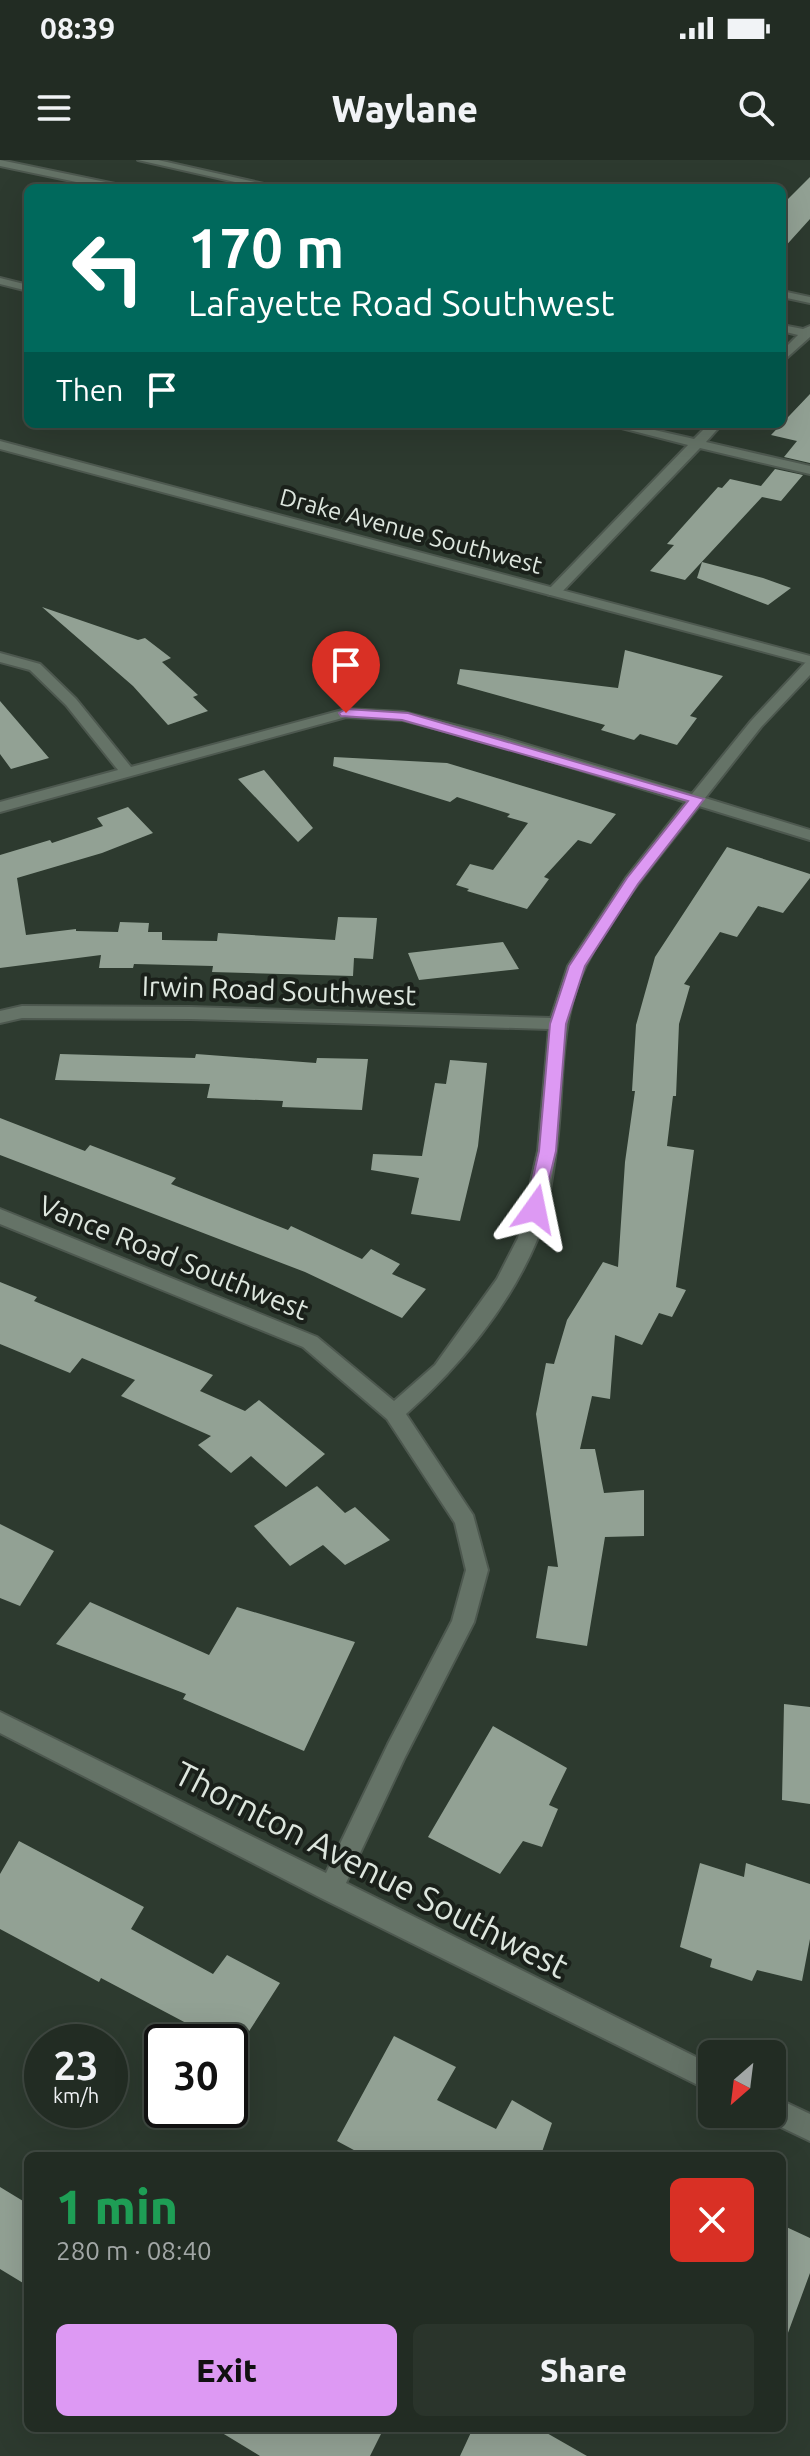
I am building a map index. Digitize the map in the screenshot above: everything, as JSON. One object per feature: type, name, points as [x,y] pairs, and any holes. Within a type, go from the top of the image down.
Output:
[{"type":"street","points":[[143,160],[258,184]]},
{"type":"street","points":[[3,165],[100,184]]},
{"type":"street","points":[[0,281],[24,287]]},
{"type":"street","points":[[786,295],[810,300]]},
{"type":"street","points":[[786,329],[809,332]]},
{"type":"street","points":[[786,354],[809,332]]},
{"type":"street","points":[[629,428],[810,470]]},
{"type":"street","points":[[554,592],[712,428]]},
{"type":"street","name":"Drake Avenue Southwest","points":[[0,445],[810,660]]},
{"type":"street","points":[[0,657],[35,667],[71,702],[128,773]]},
{"type":"street","points":[[394,1413],[442,1370],[505,1283],[528,1238],[547,1151],[558,1024],[577,966],[632,881],[756,724],[810,666]]},
{"type":"street","points":[[0,807],[346,713],[403,716],[697,799],[810,835]]},
{"type":"street","name":"Irwin Road Southwest","points":[[0,1017],[22,1012],[175,1013],[558,1024]]},
{"type":"street","name":"Vance Road Southwest","points":[[0,1216],[310,1342],[394,1413],[465,1521],[477,1570],[463,1622],[396,1751],[330,1890]]},
{"type":"street","name":"Thornton Avenue Southwest","points":[[0,1722],[698,2072]]},
{"type":"street","points":[[786,2116],[810,2128]]},
{"type":"building","points":[[810,177],[810,219],[786,246],[786,201]]},
{"type":"building","points":[[810,394],[810,463],[784,457],[797,441],[771,435],[778,428],[786,428],[786,419]]},
{"type":"building","points":[[775,469],[803,475],[781,501],[762,497],[685,580],[650,571],[674,545],[667,544],[718,487],[722,488],[730,479],[761,486]]},
{"type":"building","points":[[702,562],[791,588],[768,605],[697,578]]},
{"type":"building","points":[[42,607],[138,640],[145,638],[171,658],[162,662],[198,695],[193,697],[208,711],[168,725],[133,686]]},
{"type":"building","points":[[625,650],[723,676],[690,716],[697,718],[677,745],[640,734],[634,740],[601,730],[605,725],[457,684],[460,669],[618,688]]},
{"type":"building","points":[[0,701],[49,758],[11,769],[0,754]]},
{"type":"building","points":[[334,757],[447,763],[616,814],[591,844],[578,840],[544,877],[549,879],[527,909],[456,885],[470,864],[493,870],[528,823],[457,797],[450,802],[333,766]]},
{"type":"building","points":[[264,770],[313,828],[298,842],[238,779]]},
{"type":"building","points":[[128,807],[153,833],[102,853],[17,878],[26,935],[76,929],[118,932],[120,922],[149,923],[148,932],[162,932],[162,940],[217,941],[218,933],[335,940],[338,917],[377,918],[373,959],[354,958],[353,976],[212,972],[213,966],[134,964],[133,968],[99,968],[101,955],[0,968],[0,855],[50,840],[52,843],[103,826],[97,818]]},
{"type":"building","points":[[727,847],[810,874],[810,878],[783,913],[758,906],[737,937],[720,932],[684,984],[690,986],[679,1024],[676,1096],[673,1096],[667,1146],[694,1150],[676,1287],[686,1290],[672,1317],[659,1313],[642,1345],[615,1335],[610,1399],[592,1396],[580,1449],[595,1449],[604,1493],[644,1490],[644,1536],[605,1537],[587,1646],[536,1638],[548,1566],[558,1567],[536,1414],[546,1363],[554,1364],[567,1320],[603,1262],[618,1267],[625,1162],[635,1091],[632,1091],[636,1025],[655,957]]},
{"type":"building","points":[[503,942],[519,969],[419,980],[408,953]]},
{"type":"building","points":[[60,1054],[195,1058],[196,1054],[316,1063],[317,1058],[368,1059],[362,1110],[282,1107],[283,1101],[207,1098],[210,1084],[55,1080]]},
{"type":"building","points":[[450,1060],[487,1063],[478,1146],[460,1221],[411,1214],[419,1178],[371,1170],[373,1154],[422,1156],[435,1083],[446,1084]]},
{"type":"building","points":[[0,1118],[85,1151],[90,1145],[176,1178],[171,1184],[288,1230],[291,1226],[362,1259],[371,1249],[400,1264],[392,1274],[426,1289],[402,1318],[305,1272],[0,1155]]},
{"type":"building","points":[[0,1282],[37,1297],[34,1301],[213,1375],[200,1391],[245,1411],[259,1400],[325,1454],[286,1487],[251,1456],[231,1473],[198,1445],[211,1436],[121,1396],[135,1380],[82,1358],[70,1373],[0,1344]]},
{"type":"building","points":[[317,1486],[345,1513],[355,1507],[390,1540],[345,1565],[323,1545],[290,1566],[254,1526]]},
{"type":"building","points":[[0,1524],[54,1551],[20,1606],[0,1598]]},
{"type":"building","points":[[90,1602],[209,1655],[237,1607],[355,1642],[304,1751],[183,1699],[186,1694],[56,1644]]},
{"type":"building","points":[[784,1704],[810,1707],[810,1804],[782,1800]]},
{"type":"building","points":[[493,1726],[567,1768],[549,1805],[558,1809],[542,1847],[523,1841],[500,1874],[428,1837]]},
{"type":"building","points":[[19,1841],[144,1907],[131,1929],[213,1974],[227,1955],[280,1983],[248,2033],[248,2024],[188,2024],[101,1978],[99,1982],[0,1929],[0,1874]]},
{"type":"building","points":[[700,1863],[744,1877],[746,1863],[810,1884],[810,1939],[802,1981],[757,1970],[752,1981],[710,1967],[712,1959],[680,1947]]},
{"type":"building","points":[[394,2036],[456,2067],[437,2100],[496,2129],[512,2100],[552,2123],[542,2152],[358,2152],[337,2141]]},
{"type":"building","points":[[0,2187],[24,2202],[24,2284],[0,2269]]},
{"type":"building","points":[[786,2227],[810,2238],[810,2273],[786,2338]]},
{"type":"building","points":[[221,2432],[382,2432],[370,2456],[260,2456]]},
{"type":"building","points":[[471,2432],[545,2432],[587,2456],[460,2456]]},
{"type":"route","points":[[346,713],[403,716],[697,799],[632,881],[577,966],[558,1024],[547,1151],[535,1209]]}]
